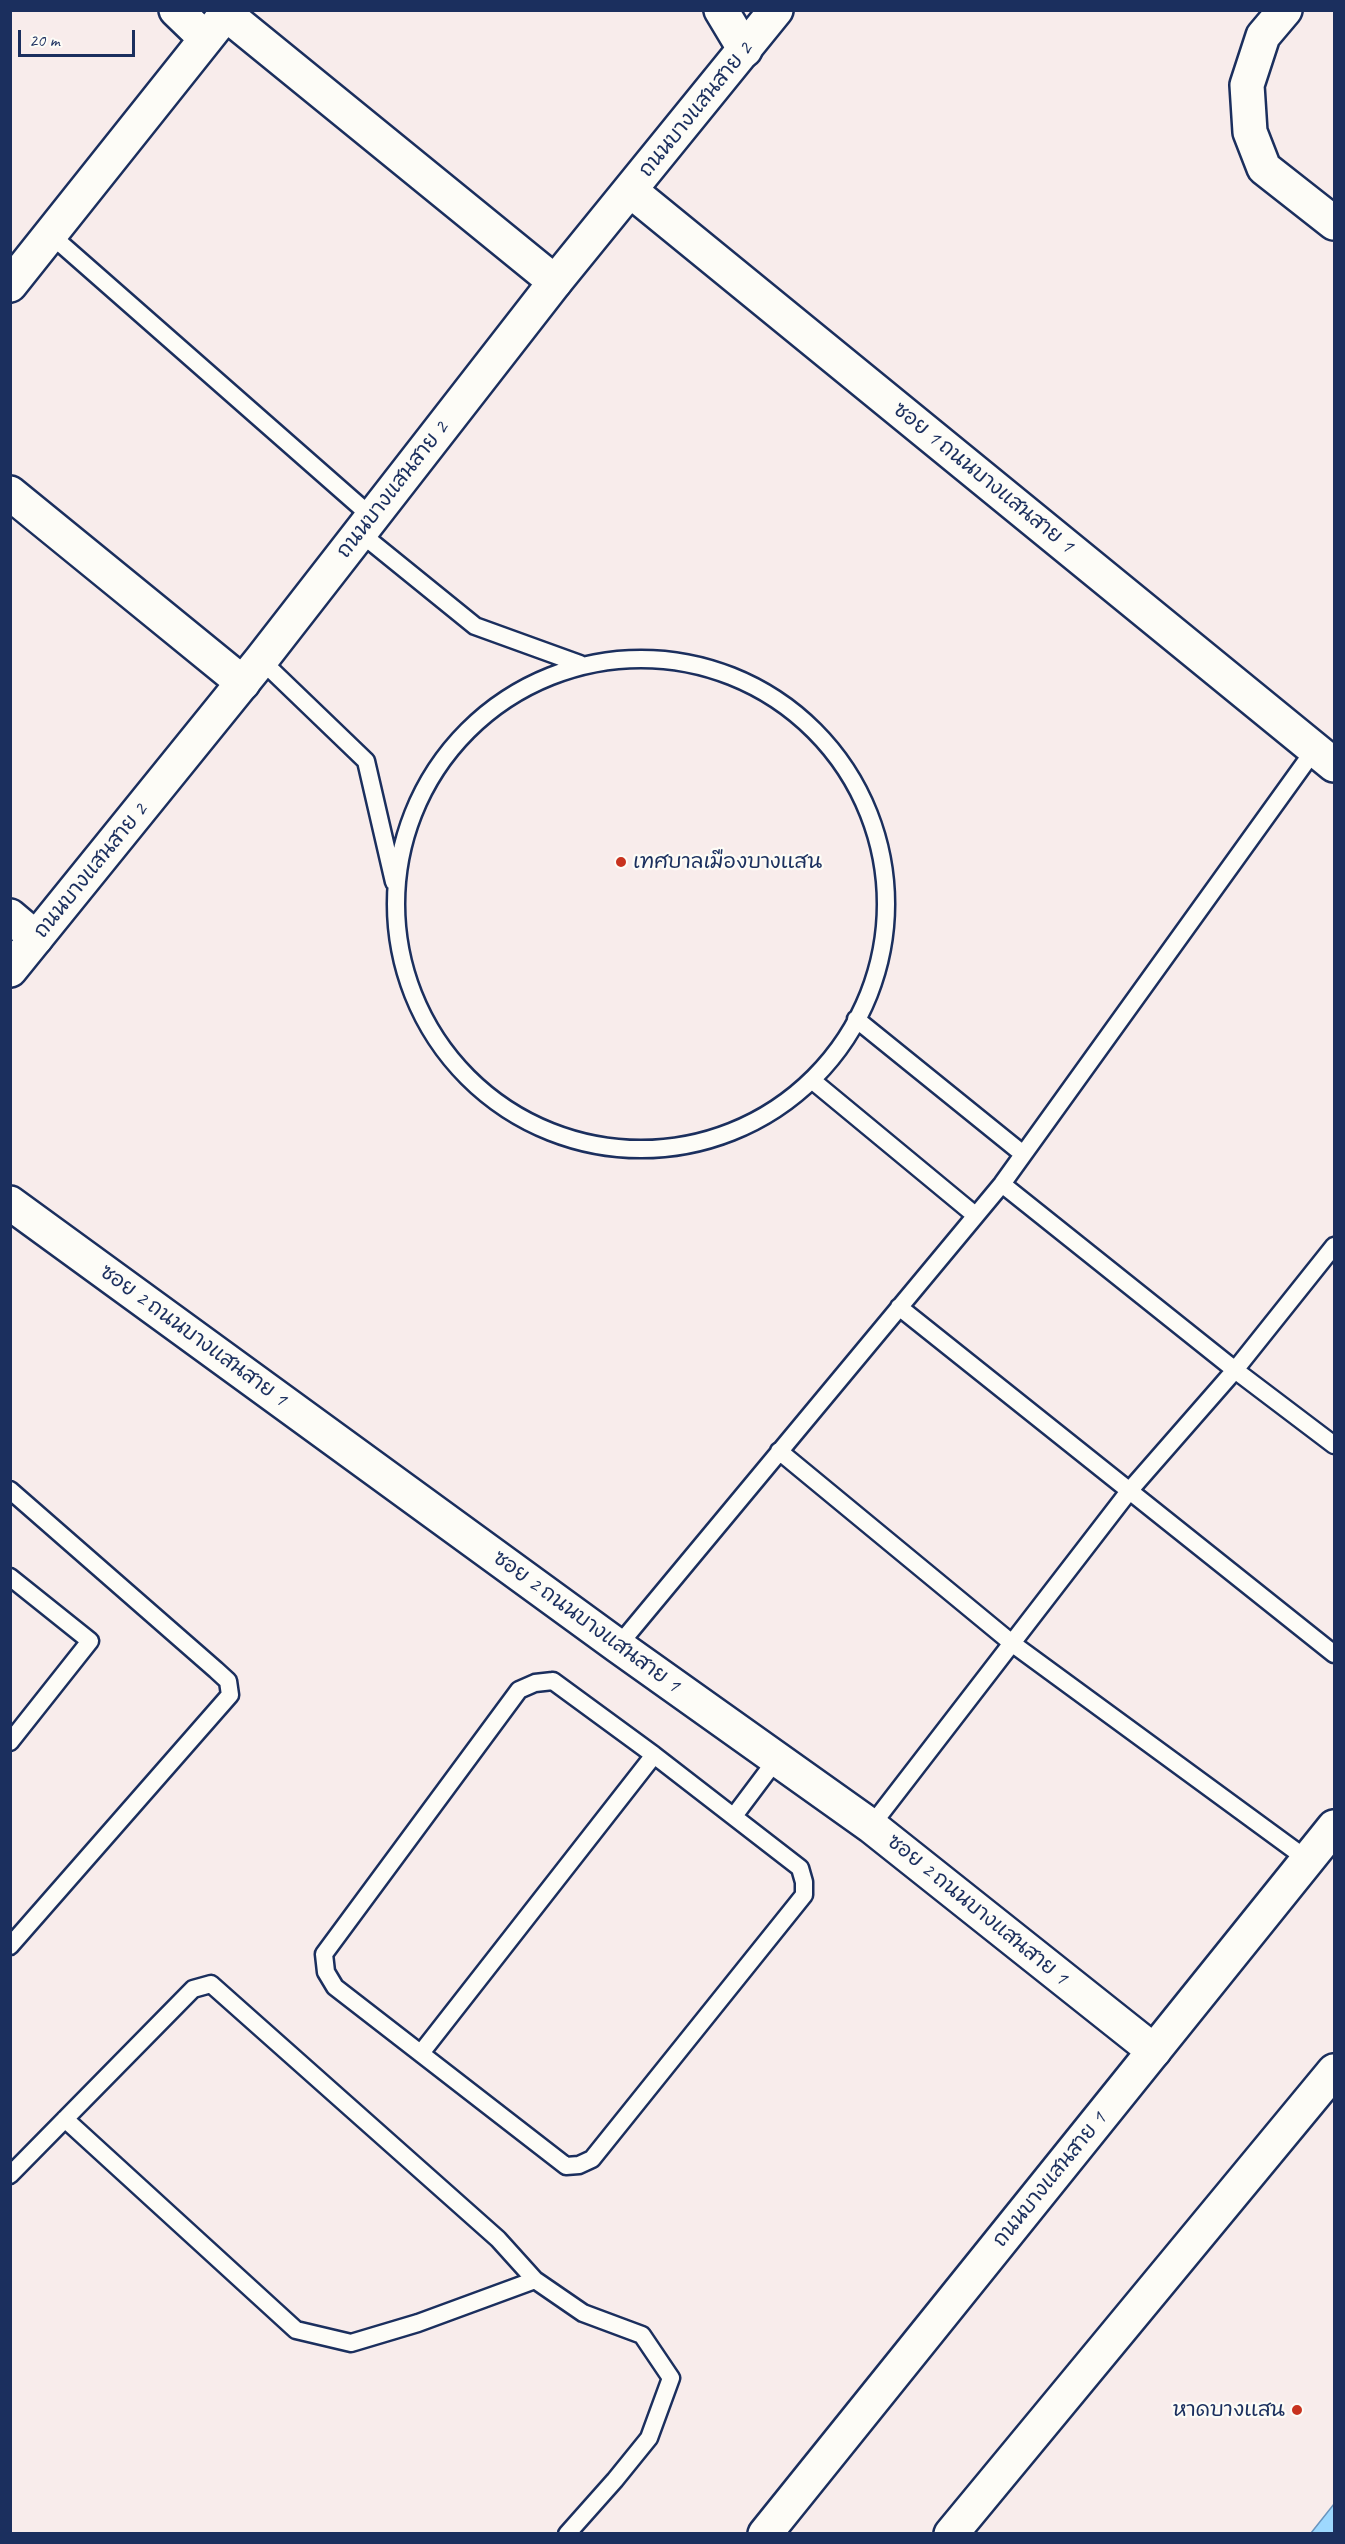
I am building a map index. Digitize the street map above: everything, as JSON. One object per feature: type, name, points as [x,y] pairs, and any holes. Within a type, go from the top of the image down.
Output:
[{"type":"street","points":[[176,10],[206,39]]},
{"type":"street","points":[[721,10],[745,50]]},
{"type":"street","name":"ถนนบางแสนสาย 2","points":[[10,970],[252,671],[555,282],[632,191],[776,10]]},
{"type":"street","points":[[1285,10],[1263,36],[1247,85],[1250,132],[1264,168],[1335,223]]},
{"type":"street","points":[[10,285],[228,12],[555,282]]},
{"type":"street","name":"ซอย 1 ถนนบางแสนสาย 1","points":[[632,191],[1325,757]]},
{"type":"street","points":[[10,493],[252,671]]},
{"type":"street","points":[[10,916],[36,938]]},
{"type":"street","name":"ซอย 2 ถนนบางแสนสาย 1","points":[[10,1203],[618,1646],[871,1826],[1154,2051]]},
{"type":"street","name":"ถนนบางแสนสาย 1","points":[[765,2534],[1335,1827]]},
{"type":"street","points":[[951,2534],[1335,2071]]},
{"type":"lane","points":[[51,235],[475,626],[580,664]]},
{"type":"lane","points":[[252,671],[366,760],[395,888],[404,974],[448,1059],[512,1117],[608,1152],[694,1149],[804,1095],[874,993],[889,882],[866,799],[838,754],[775,696],[716,668],[630,657],[580,664],[502,700],[456,740],[412,813],[395,888]]},
{"type":"lane","points":[[618,1646],[1002,1184],[1325,757]]},
{"type":"lane","points":[[856,1019],[1023,1154]]},
{"type":"lane","points":[[813,1081],[975,1215]]},
{"type":"lane","points":[[1002,1184],[1235,1370],[1335,1445]]},
{"type":"lane","points":[[871,1826],[1130,1490],[1235,1370],[1335,1246]]},
{"type":"lane","points":[[899,1307],[1335,1654]]},
{"type":"lane","points":[[779,1451],[1013,1644],[1308,1860]]},
{"type":"lane","points":[[10,1490],[228,1681],[230,1695],[10,1946]]},
{"type":"lane","points":[[10,1577],[90,1641],[10,1742]]},
{"type":"lane","points":[[553,1681],[654,1755],[800,1868],[804,1882],[804,1895],[592,2159],[579,2165],[566,2166],[335,1987],[326,1972],[324,1954],[519,1690],[536,1683],[553,1681]]},
{"type":"lane","points":[[421,2053],[654,1755]]},
{"type":"lane","points":[[734,1816],[776,1760]]},
{"type":"lane","points":[[10,2175],[193,1989],[211,1984],[498,2239],[535,2280],[583,2313],[642,2335],[671,2378],[649,2438],[567,2534]]},
{"type":"lane","points":[[65,2119],[296,2330],[351,2343],[418,2323],[535,2280]]},
{"type":"water","points":[[1334,2504],[1334,2533],[1311,2533]]},
{"type":"place","name":"เทศบาลเมืองบางแสน","points":[[621,862]]},
{"type":"place","name":"หาดบางแสน","points":[[1297,2410]]}]
